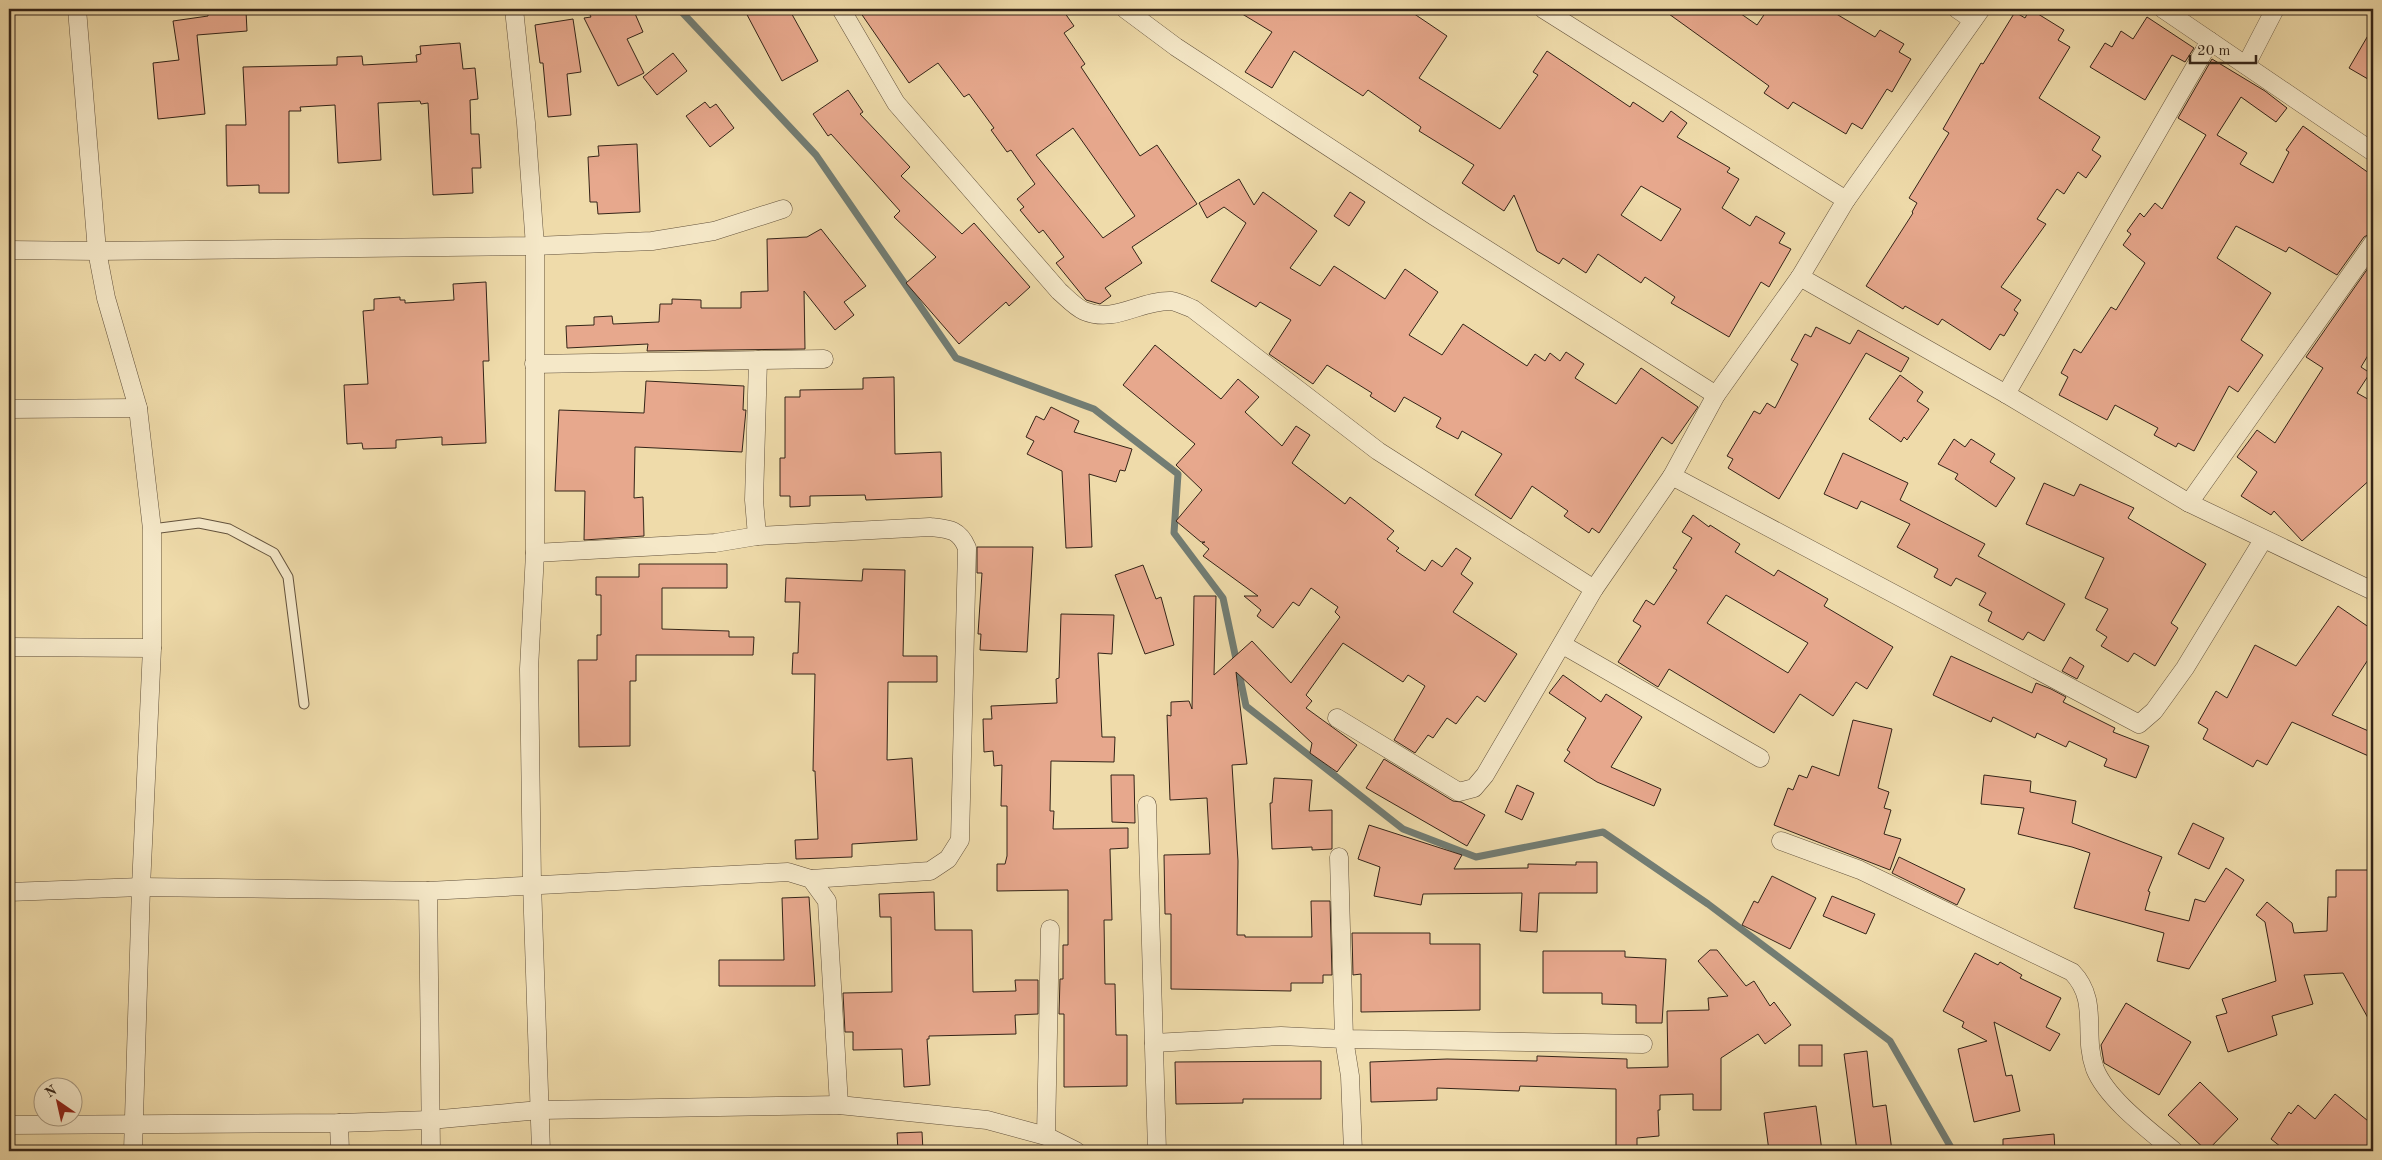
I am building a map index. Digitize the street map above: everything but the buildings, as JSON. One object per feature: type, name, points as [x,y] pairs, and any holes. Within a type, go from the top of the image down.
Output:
[{"type":"street","points":[[77,9],[97,251],[106,298],[138,408],[152,529],[152,648],[141,887],[133,1151]]},
{"type":"street","points":[[514,9],[526,123],[535,246],[535,553],[529,669],[532,883],[541,1151]]},
{"type":"street","points":[[841,9],[896,103],[1059,291],[1082,310],[1101,317],[1123,313],[1151,304],[1172,301],[1193,309],[1378,451],[1594,588]]},
{"type":"street","points":[[1125,9],[1176,47],[1434,216],[1716,395]]},
{"type":"street","points":[[1543,9],[1846,200]]},
{"type":"street","points":[[1336,718],[1459,792],[1474,788],[1486,775],[1563,645],[1594,588],[1672,476],[1716,395],[1800,277],[1846,200],[1977,14],[1957,9]]},
{"type":"street","points":[[2163,9],[2373,152]]},
{"type":"street","points":[[2246,65],[2275,9]]},
{"type":"street","points":[[2006,394],[2210,41]]},
{"type":"street","points":[[9,250],[97,251],[535,246],[661,239],[714,231],[783,209]]},
{"type":"street","points":[[2189,503],[2373,243]]},
{"type":"street","points":[[1800,277],[2006,394],[2189,503],[2263,540],[2373,590]]},
{"type":"street","points":[[534,364],[824,359]]},
{"type":"street","points":[[757,536],[754,500],[758,360]]},
{"type":"street","points":[[9,409],[138,408]]},
{"type":"street","points":[[1672,476],[2139,724],[2154,712],[2185,668],[2263,540]]},
{"type":"street","points":[[9,892],[141,887],[428,890],[532,883],[788,872],[811,879],[930,872],[948,859],[960,840],[967,548],[963,537],[954,530],[930,526],[757,536],[715,544],[535,553]]},
{"type":"street","points":[[1563,645],[1760,758]]},
{"type":"street","points":[[9,647],[152,648]]},
{"type":"street","points":[[1147,805],[1158,1151]]},
{"type":"street","points":[[1782,841],[1860,870],[2072,972],[2082,982],[2090,1005],[2089,1038],[2096,1069],[2119,1103],[2174,1151]]},
{"type":"street","points":[[1339,857],[1344,1039],[1350,1076],[1353,1151]]},
{"type":"street","points":[[811,879],[827,901],[838,1105]]},
{"type":"street","points":[[428,890],[431,1151]]},
{"type":"street","points":[[1046,1136],[1050,929]]},
{"type":"street","points":[[1154,1042],[1281,1036],[1344,1039],[1643,1044]]},
{"type":"street","points":[[9,1125],[133,1122],[339,1123],[430,1120],[540,1110],[838,1105],[987,1120],[1046,1136],[1076,1151]]},
{"type":"street","points":[[339,1123],[340,1151]]},
{"type":"lane","points":[[152,529],[199,523],[229,529],[274,553],[288,577],[304,704]]},
{"type":"waterway","points":[[679,9],[816,155],[956,358],[1094,409],[1178,474],[1174,533],[1223,598],[1246,706],[1403,829],[1476,857],[1603,832],[1708,904],[1890,1041],[1953,1151]]}]
